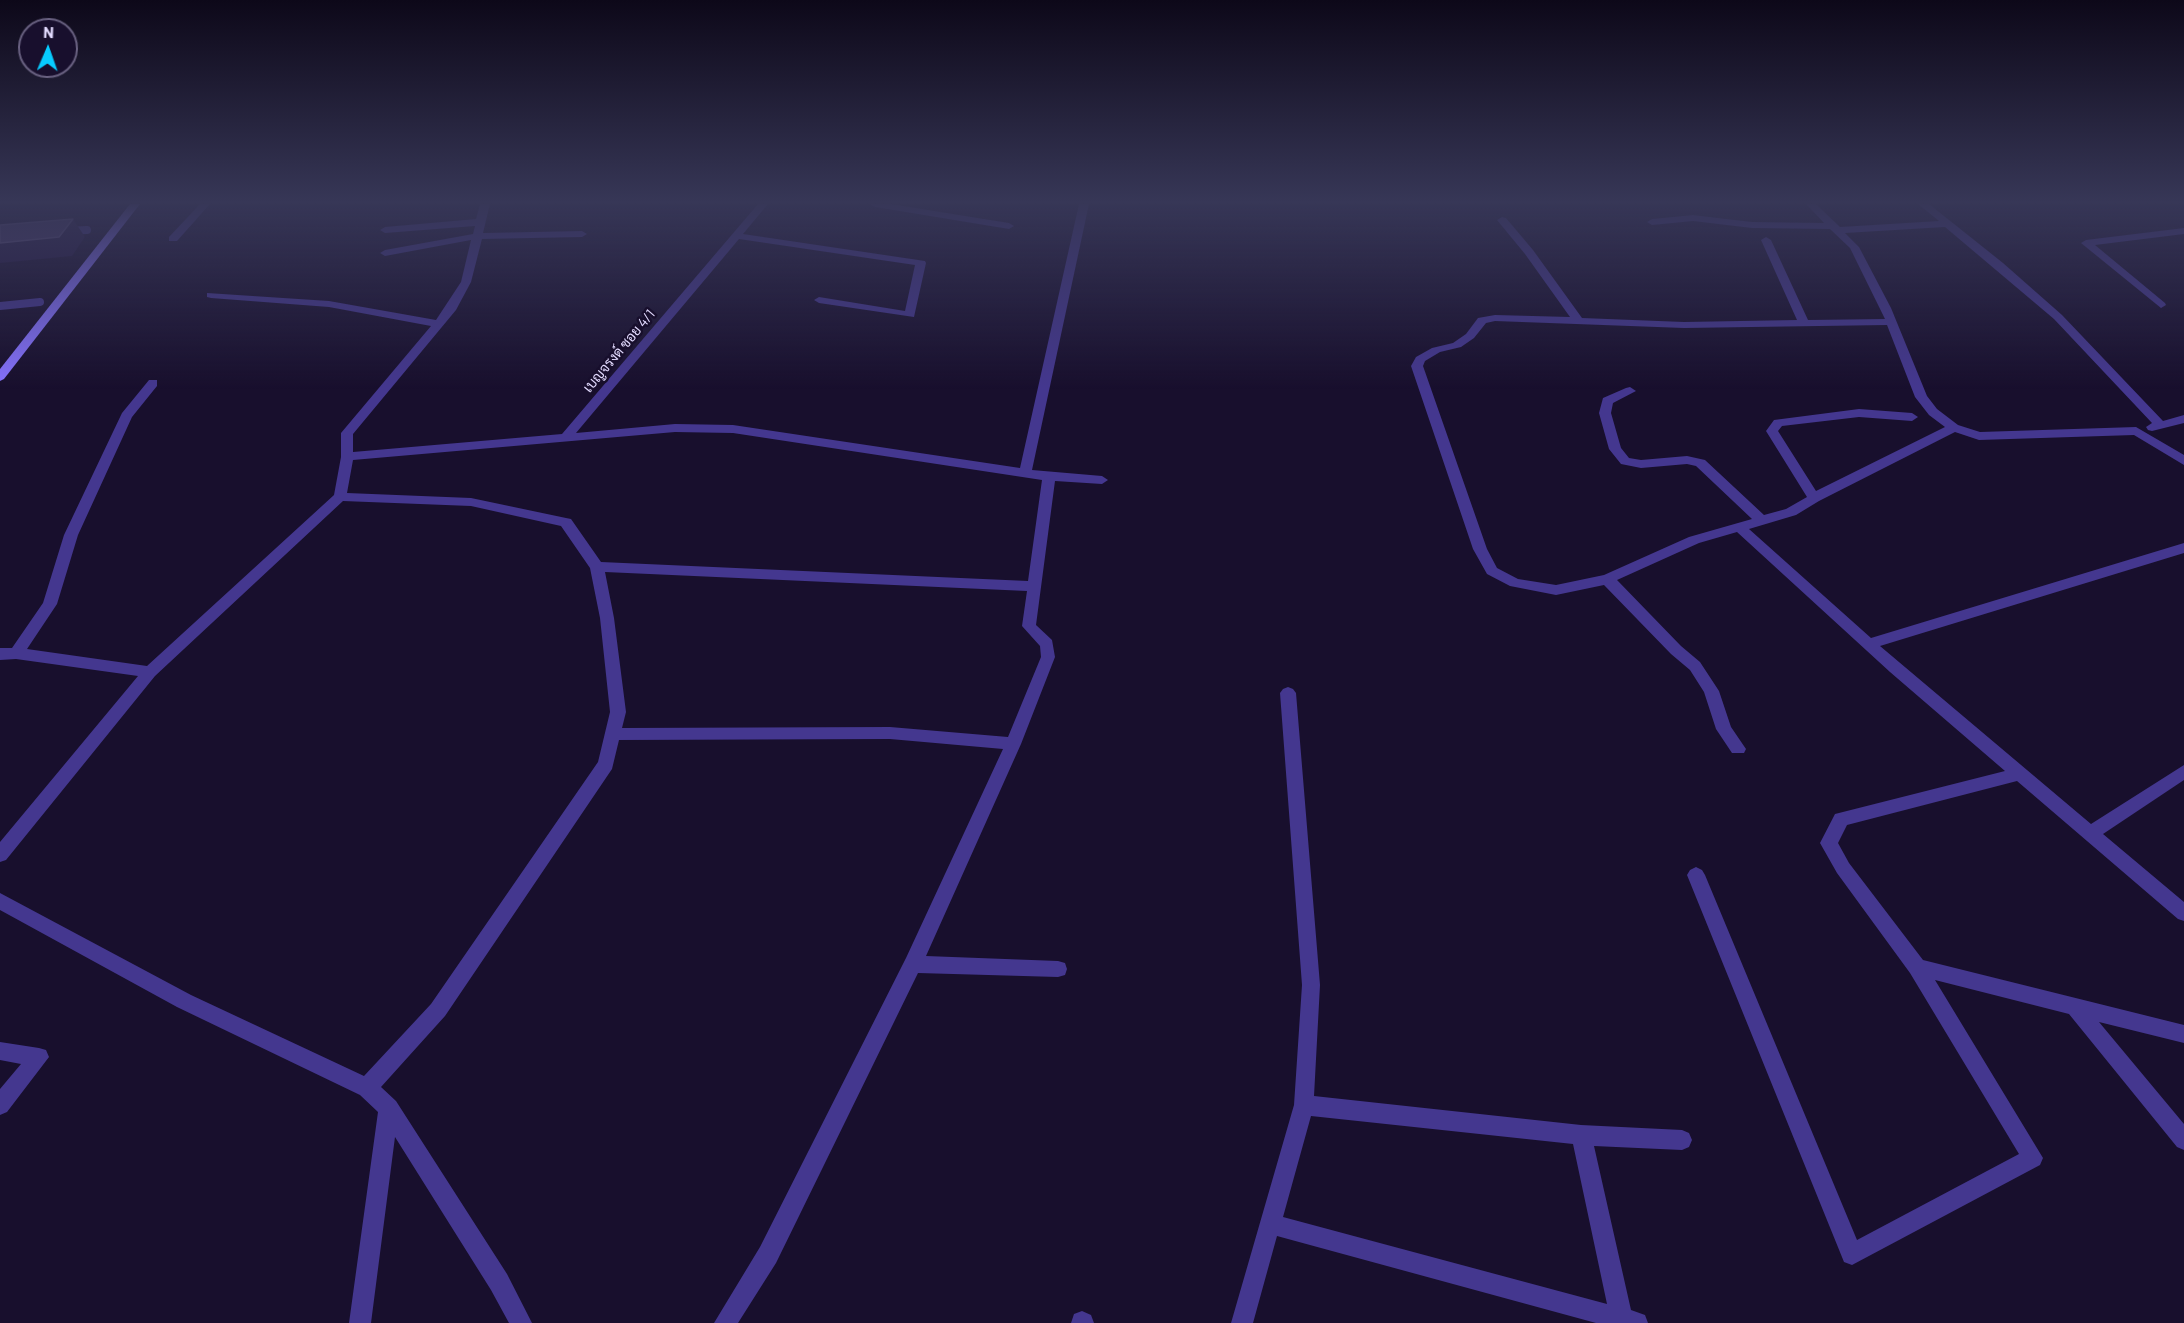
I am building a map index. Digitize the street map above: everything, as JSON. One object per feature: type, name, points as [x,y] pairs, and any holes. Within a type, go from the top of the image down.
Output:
[{"type":"street","points":[[0,377],[87,266]]},
{"type":"street","points":[[0,855],[150,672],[340,497],[347,457],[347,433],[408,357],[440,324],[466,282],[470,266]]},
{"type":"street","name":"เบญจรงด์ ซอย 4/1","points":[[567,436],[711,266]]},
{"type":"street","points":[[819,300],[910,315],[920,266]]},
{"type":"street","points":[[1025,473],[1070,266]]},
{"type":"street","points":[[1539,266],[1577,318]]},
{"type":"street","points":[[1778,266],[1805,325]]},
{"type":"street","points":[[1863,266],[1892,322],[1921,397],[1933,412],[1954,428],[1979,436],[2136,431],[2184,419]]},
{"type":"street","points":[[2000,266],[2058,317],[2160,425]]},
{"type":"street","points":[[2114,266],[2161,304]]},
{"type":"street","points":[[211,295],[329,304],[440,324]]},
{"type":"street","points":[[1892,322],[1684,325],[1577,318],[1482,320],[1463,340],[1420,358],[1417,366],[1480,549],[1492,571],[1515,583],[1556,590],[1607,579],[1694,540],[1791,512],[1814,498],[1954,428]]},
{"type":"street","points":[[8,654],[50,604],[71,536],[126,416],[153,383]]},
{"type":"street","points":[[1630,391],[1607,401],[1605,413],[1615,449],[1625,461],[1641,464],[1687,460],[1700,464],[1761,520]]},
{"type":"street","points":[[1814,498],[1772,431],[1778,423],[1859,413],[1912,417]]},
{"type":"street","points":[[347,457],[675,428],[733,429],[1049,477],[1102,480]]},
{"type":"street","points":[[2136,431],[2184,461]]},
{"type":"street","points":[[725,1323],[768,1255],[913,964],[1013,744],[1048,657],[1047,644],[1029,626],[1049,477]]},
{"type":"street","points":[[340,497],[471,502],[566,522],[597,567],[607,618],[618,712],[615,734],[606,764],[438,1010],[366,1088]]},
{"type":"street","points":[[1738,526],[1895,668],[2184,913]]},
{"type":"street","points":[[1870,644],[2184,548]]},
{"type":"street","points":[[597,567],[1035,586]]},
{"type":"street","points":[[1607,579],[1676,650],[1695,666],[1712,691],[1724,729],[1738,749]]},
{"type":"street","points":[[8,654],[150,672]]},
{"type":"street","points":[[1242,1323],[1304,1106],[1311,985],[1288,693]]},
{"type":"street","points":[[615,734],[890,733],[1013,744]]},
{"type":"street","points":[[2091,833],[2184,771]]},
{"type":"street","points":[[1696,875],[1852,1254],[2033,1158],[1917,967],[1843,868],[1829,843],[1841,819],[2020,773]]},
{"type":"street","points":[[0,901],[184,1000],[366,1088],[389,1108],[499,1282],[521,1323]]},
{"type":"street","points":[[913,964],[1058,969]]},
{"type":"street","points":[[1917,967],[2184,1034]]},
{"type":"street","points":[[2075,1007],[2184,1140]]},
{"type":"street","points":[[0,1051],[39,1057],[0,1105]]},
{"type":"street","points":[[1304,1106],[1581,1135],[1682,1140]]},
{"type":"street","points":[[360,1323],[389,1108]]},
{"type":"street","points":[[1271,1224],[1630,1321],[1581,1135]]},
{"type":"lane","points":[[0,306],[40,302]]}]
